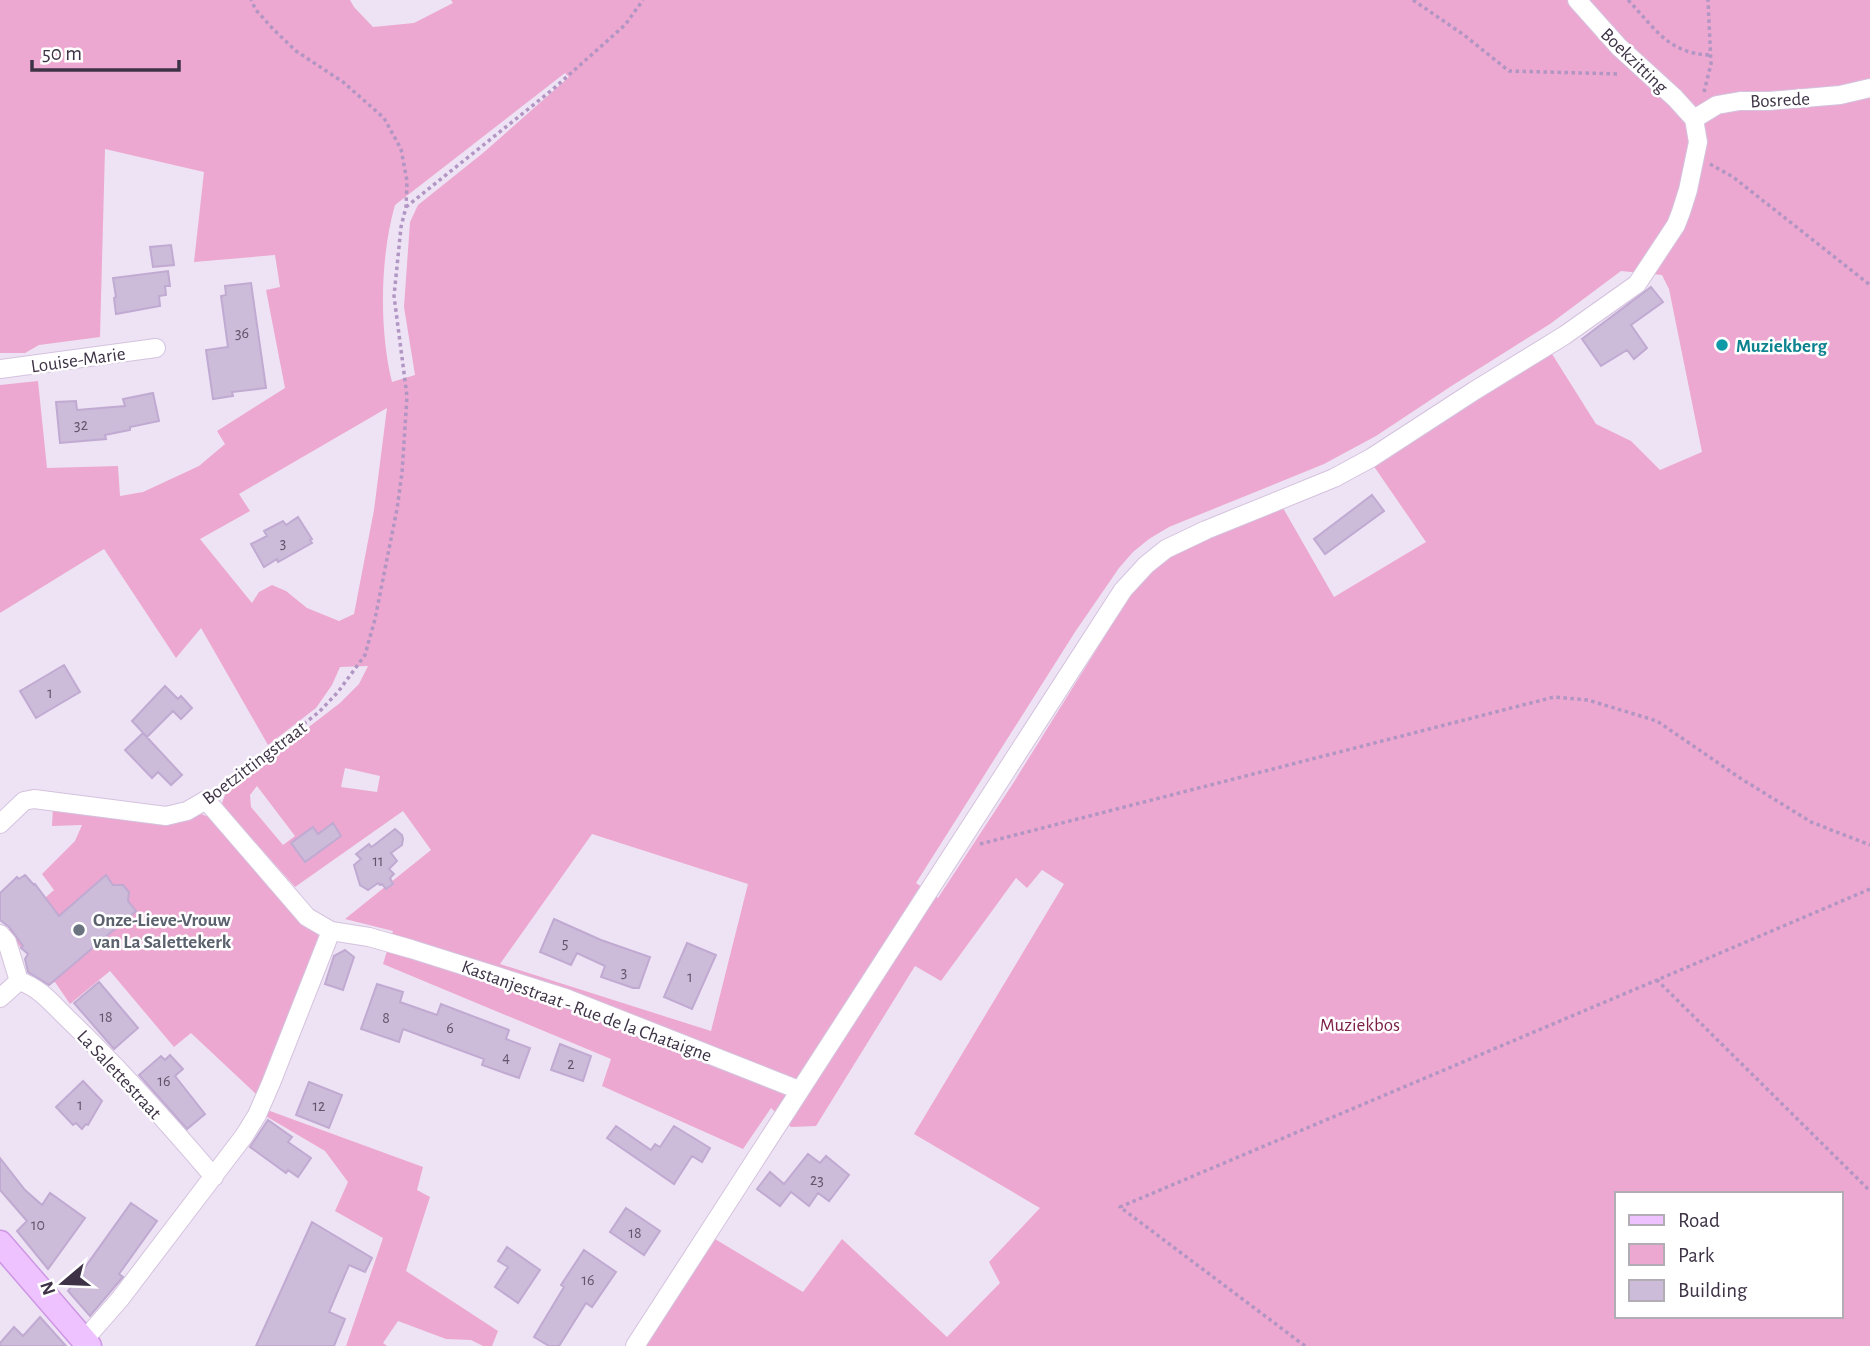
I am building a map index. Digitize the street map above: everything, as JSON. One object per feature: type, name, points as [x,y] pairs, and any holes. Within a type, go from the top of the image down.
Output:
[{"type":"main road","points":[[0,1243],[86,1343]]},
{"type":"street","name":"Boekzitting","points":[[1577,0],[1619,47],[1694,119]]},
{"type":"street","name":"Bosrede","points":[[1694,119],[1717,105],[1740,101],[1840,95],[1870,88]]},
{"type":"street","points":[[635,1346],[1123,590],[1146,565],[1186,539],[1344,473],[1566,335],[1637,284],[1676,225],[1696,155],[1698,142],[1694,119]]},
{"type":"street","name":"Louise-Marie","points":[[0,369],[156,348]]},
{"type":"street","name":"Boetzittingstraat","points":[[0,824],[24,801],[34,799],[166,816],[187,811],[206,800]]},
{"type":"street","name":"Kastanjestraat - Rue de la Chataigne","points":[[206,800],[307,917],[331,931],[369,937],[566,998],[799,1090]]},
{"type":"street","points":[[86,1343],[214,1177],[257,1115],[331,931]]},
{"type":"street","points":[[0,934],[7,942],[19,981],[0,998]]},
{"type":"street","name":"La Salettestraat","points":[[19,981],[51,1000],[134,1086],[214,1177]]},
{"type":"path","points":[[251,0],[256,10],[296,51],[342,82],[384,118],[401,149],[407,181],[406,207]]},
{"type":"path","points":[[406,207],[552,90],[625,25],[643,0]]},
{"type":"path","points":[[1413,0],[1464,35],[1509,71],[1619,73],[1628,78]]},
{"type":"path","points":[[1628,0],[1672,45],[1684,51],[1711,55]]},
{"type":"path","points":[[1694,119],[1711,64],[1708,0]]},
{"type":"path","points":[[1696,155],[1733,177],[1870,285]]},
{"type":"path","name":"Boetzittingstraat","points":[[206,800],[319,712],[338,692],[365,655],[375,619],[402,473],[407,396],[394,296],[401,227],[406,207]]},
{"type":"path","points":[[954,850],[1553,697],[1588,699],[1657,722],[1811,822],[1870,845]]},
{"type":"path","points":[[1304,1346],[1120,1207],[1870,889]]},
{"type":"path","points":[[1657,980],[1870,1191]]},
{"type":"green space","name":"Muziekbos","points":[[0,0],[350,0],[373,27],[414,23],[453,3],[451,0],[1870,0],[1870,1346],[644,1346],[715,1239],[803,1292],[842,1239],[947,1337],[1000,1283],[989,1262],[1040,1208],[914,1134],[1064,884],[1042,870],[1027,888],[1016,878],[941,981],[915,966],[816,1126],[791,1127],[771,1108],[743,1149],[602,1086],[611,1059],[383,964],[393,931],[345,919],[431,850],[403,811],[295,887],[222,803],[227,790],[340,703],[359,684],[368,666],[340,667],[332,685],[316,708],[268,745],[201,628],[176,658],[104,549],[0,613],[0,385],[38,381],[47,468],[118,466],[120,496],[143,492],[199,466],[225,444],[217,431],[285,388],[266,290],[280,287],[275,255],[194,262],[204,172],[105,149],[100,337],[39,345],[25,353],[0,353]],"holes":[[[565,73],[569,77],[483,153],[418,205],[410,222],[404,307],[415,375],[392,382],[385,340],[383,293],[386,247],[395,205]],[[1621,271],[1662,275],[1669,289],[1702,452],[1660,470],[1631,441],[1596,424],[1552,354],[1373,465],[1426,542],[1334,597],[1283,508],[1172,553],[1149,572],[1128,599],[938,898],[916,883],[1075,632],[1133,552],[1169,527],[1324,464],[1376,436],[1550,324]],[[387,408],[374,510],[354,614],[339,621],[307,608],[286,591],[272,585],[259,592],[252,603],[200,539],[250,511],[239,494]],[[345,768],[380,776],[377,792],[341,787]],[[257,786],[295,836],[283,845],[251,807],[250,795]],[[592,834],[748,884],[711,1031],[500,964]]]},
{"type":"green space","points":[[53,807],[196,812],[212,818],[319,936],[257,1095],[191,1033],[174,1047],[110,971],[70,1004],[55,982],[52,983],[136,911],[128,902],[129,892],[123,885],[113,885],[105,876],[21,948],[7,931],[54,890],[42,874],[75,841],[82,825],[52,826]]},
{"type":"green space","points":[[270,1111],[423,1167],[417,1190],[430,1197],[406,1271],[498,1331],[492,1346],[483,1346],[471,1340],[446,1339],[398,1321],[383,1343],[387,1346],[346,1346],[383,1238],[335,1211],[348,1182],[325,1151],[264,1115]]},
{"type":"building","points":[[171,245],[174,265],[153,267],[150,247]]},
{"type":"building","points":[[168,271],[170,286],[165,286],[166,295],[159,296],[160,306],[116,314],[113,278]]},
{"type":"building","points":[[251,283],[266,388],[232,392],[233,396],[213,399],[206,350],[228,347],[221,296],[226,295],[225,286]]},
{"type":"building","points":[[1651,287],[1663,302],[1631,325],[1647,348],[1634,359],[1627,350],[1601,366],[1582,339]]},
{"type":"building","points":[[153,393],[159,421],[105,435],[106,439],[60,443],[56,402],[76,401],[77,410],[125,406],[123,399]]},
{"type":"building","points":[[1372,495],[1384,511],[1325,554],[1314,539]]},
{"type":"building","points":[[298,517],[312,543],[264,567],[251,544],[267,536],[264,531],[283,521],[286,525]]},
{"type":"building","points":[[64,665],[80,692],[36,718],[20,691]]},
{"type":"building","points":[[165,686],[178,699],[181,696],[192,708],[181,719],[173,711],[147,737],[132,721]]},
{"type":"building","points":[[143,733],[182,775],[171,785],[158,772],[152,778],[125,750]]},
{"type":"building","points":[[333,823],[341,836],[305,862],[291,843],[313,827],[318,834]]},
{"type":"building","points":[[395,829],[403,839],[402,845],[391,853],[397,861],[389,869],[394,874],[390,878],[393,884],[386,889],[378,883],[368,890],[360,885],[354,865],[361,859],[356,854],[369,844],[373,846]]},
{"type":"building","name":"Onze-Lieve-Vrouw van La Salettekerk","points":[[25,875],[59,916],[106,875],[113,885],[123,885],[129,892],[128,901],[136,911],[49,985],[28,972],[25,959],[28,954],[21,948],[23,946],[9,927],[0,920],[0,893],[17,877],[19,879]]},
{"type":"building","points":[[554,919],[601,940],[650,957],[639,988],[601,977],[605,966],[577,953],[571,965],[540,952]]},
{"type":"building","points":[[687,943],[716,955],[692,1009],[664,997]]},
{"type":"building","points":[[345,950],[354,957],[343,990],[325,984],[334,956]]},
{"type":"building","points":[[99,982],[138,1028],[114,1049],[74,1003]]},
{"type":"building","points":[[377,984],[403,992],[400,1002],[437,1015],[441,1004],[509,1030],[506,1039],[530,1048],[519,1078],[482,1065],[484,1059],[403,1029],[399,1042],[361,1029]]},
{"type":"building","points":[[560,1044],[591,1056],[583,1081],[551,1070]]},
{"type":"building","points":[[170,1055],[183,1069],[175,1076],[205,1114],[187,1129],[139,1075],[161,1056],[165,1060]]},
{"type":"building","points":[[83,1081],[102,1101],[88,1125],[82,1129],[76,1123],[73,1125],[56,1107]]},
{"type":"building","points":[[309,1082],[342,1095],[329,1128],[296,1115]]},
{"type":"building","points":[[268,1120],[292,1137],[288,1142],[311,1158],[298,1177],[288,1170],[286,1173],[250,1147]]},
{"type":"building","points":[[616,1126],[651,1150],[655,1144],[660,1147],[674,1126],[710,1148],[702,1162],[692,1156],[674,1184],[607,1138]]},
{"type":"building","points":[[808,1154],[820,1163],[826,1156],[849,1175],[829,1201],[818,1193],[809,1206],[791,1192],[780,1206],[757,1189],[770,1172],[784,1184]]},
{"type":"building","points":[[0,1158],[25,1190],[42,1205],[50,1193],[85,1218],[48,1269],[17,1231],[27,1221],[0,1190]]},
{"type":"building","points":[[131,1203],[157,1221],[119,1274],[123,1277],[90,1316],[68,1291]]},
{"type":"building","points":[[626,1208],[660,1231],[644,1255],[610,1232]]},
{"type":"building","points":[[312,1222],[372,1258],[365,1272],[349,1265],[329,1312],[345,1319],[334,1346],[256,1346]]},
{"type":"building","points":[[507,1247],[540,1270],[518,1303],[495,1287],[508,1267],[498,1261]]},
{"type":"building","points":[[584,1250],[616,1272],[592,1307],[586,1303],[559,1346],[549,1346],[534,1337],[564,1287],[561,1285]]},
{"type":"building","points":[[40,1317],[66,1346],[0,1346],[14,1327],[23,1336]]},
{"type":"place","name":"Muziekberg","points":[[1722,345]]},
{"type":"place","name":"Onze-Lieve-Vrouw van La Salettekerk","points":[[79,930]]}]
